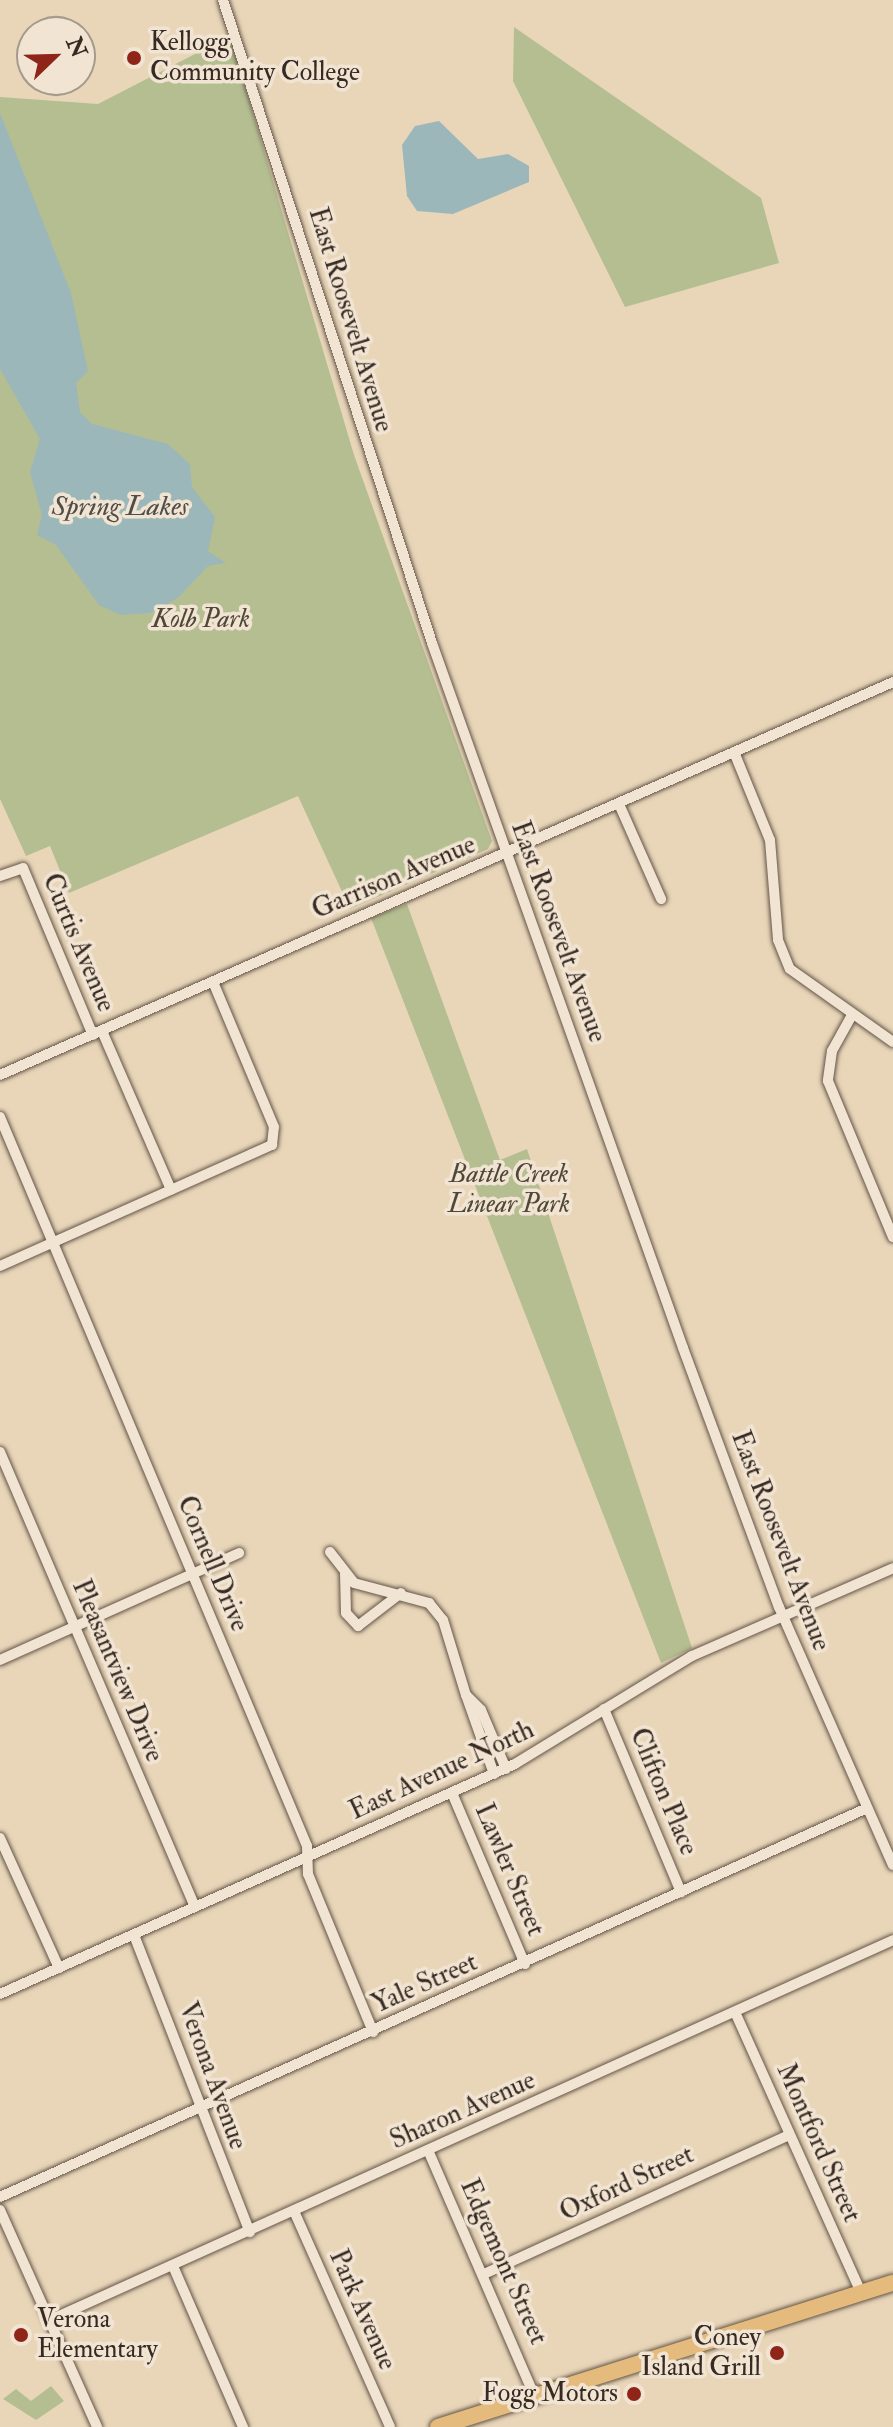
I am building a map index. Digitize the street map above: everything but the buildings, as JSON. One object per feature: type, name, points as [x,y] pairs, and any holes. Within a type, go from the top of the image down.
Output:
[{"type":"main road","points":[[438,2427],[533,2393],[893,2283]]},
{"type":"street","name":"East Roosevelt Avenue","points":[[223,0],[506,853],[783,1617],[893,1865]]},
{"type":"street","name":"Garrison Avenue","points":[[0,1075],[893,682]]},
{"type":"street","points":[[734,752],[770,840],[778,940],[790,969],[893,1042]]},
{"type":"street","points":[[619,804],[661,899]]},
{"type":"street","name":"Curtis Avenue","points":[[0,876],[23,868],[171,1190]]},
{"type":"street","points":[[0,1266],[266,1150],[275,1133],[213,982]]},
{"type":"street","points":[[852,1015],[832,1051],[828,1081],[893,1237]]},
{"type":"street","name":"Cornell Drive","points":[[0,1117],[309,1857],[308,1874],[373,2032]]},
{"type":"street","name":"Pleasantview Drive","points":[[0,1452],[195,1907]]},
{"type":"street","points":[[330,1552],[354,1583],[401,1593],[429,1603],[443,1620],[494,1774]]},
{"type":"street","points":[[0,1660],[239,1553]]},
{"type":"street","name":"East Avenue North","points":[[0,1994],[506,1769],[692,1656],[893,1568]]},
{"type":"street","points":[[345,1573],[346,1613],[358,1626],[401,1593]]},
{"type":"street","points":[[466,1695],[481,1710],[506,1769]]},
{"type":"street","name":"Clifton Place","points":[[604,1709],[681,1892]]},
{"type":"street","name":"Lawler Street","points":[[452,1793],[525,1964]]},
{"type":"street","name":"Yale Street","points":[[0,2197],[867,1808]]},
{"type":"street","points":[[0,1838],[59,1968]]},
{"type":"street","name":"Verona Avenue","points":[[134,1935],[250,2232]]},
{"type":"street","name":"Sharon Avenue","points":[[50,2320],[893,1940]]},
{"type":"street","name":"Montford Street","points":[[735,2012],[861,2292]]},
{"type":"street","name":"Oxford Street","points":[[484,2274],[789,2135]]},
{"type":"street","name":"Edgemont Street","points":[[428,2150],[533,2393]]},
{"type":"street","points":[[0,2210],[97,2427]]},
{"type":"street","name":"Park Avenue","points":[[294,2211],[390,2427]]},
{"type":"street","points":[[173,2266],[243,2427]]},
{"type":"green space","points":[[514,27],[761,198],[779,263],[625,307],[513,81]]},
{"type":"green space","name":"Kolb Park","points":[[230,36],[354,455],[492,841],[488,849],[350,909],[298,796],[69,893],[50,846],[26,856],[0,799],[0,97],[98,104]]},
{"type":"green space","name":"Battle Creek Linear Park","points":[[407,904],[500,1160],[527,1149],[692,1648],[661,1663],[371,918]]},
{"type":"green space","points":[[51,2386],[64,2401],[36,2420],[3,2399],[16,2389],[31,2401]]},
{"type":"water","name":"Spring Lakes","points":[[0,113],[71,293],[88,371],[76,383],[80,412],[92,424],[168,444],[190,464],[192,487],[215,517],[208,551],[226,563],[208,566],[178,598],[150,613],[121,615],[99,605],[56,545],[37,535],[42,515],[30,472],[40,439],[0,369]]},
{"type":"water","points":[[439,121],[478,159],[508,154],[529,166],[529,182],[453,214],[417,211],[407,196],[402,145],[415,126]]},
{"type":"place","name":"Kellogg Community College","points":[[134,58]]},
{"type":"place","name":"Verona Elementary","points":[[21,2335]]},
{"type":"place","name":"Coney Island Grill","points":[[777,2353]]},
{"type":"place","name":"Fogg Motors","points":[[634,2394]]}]
